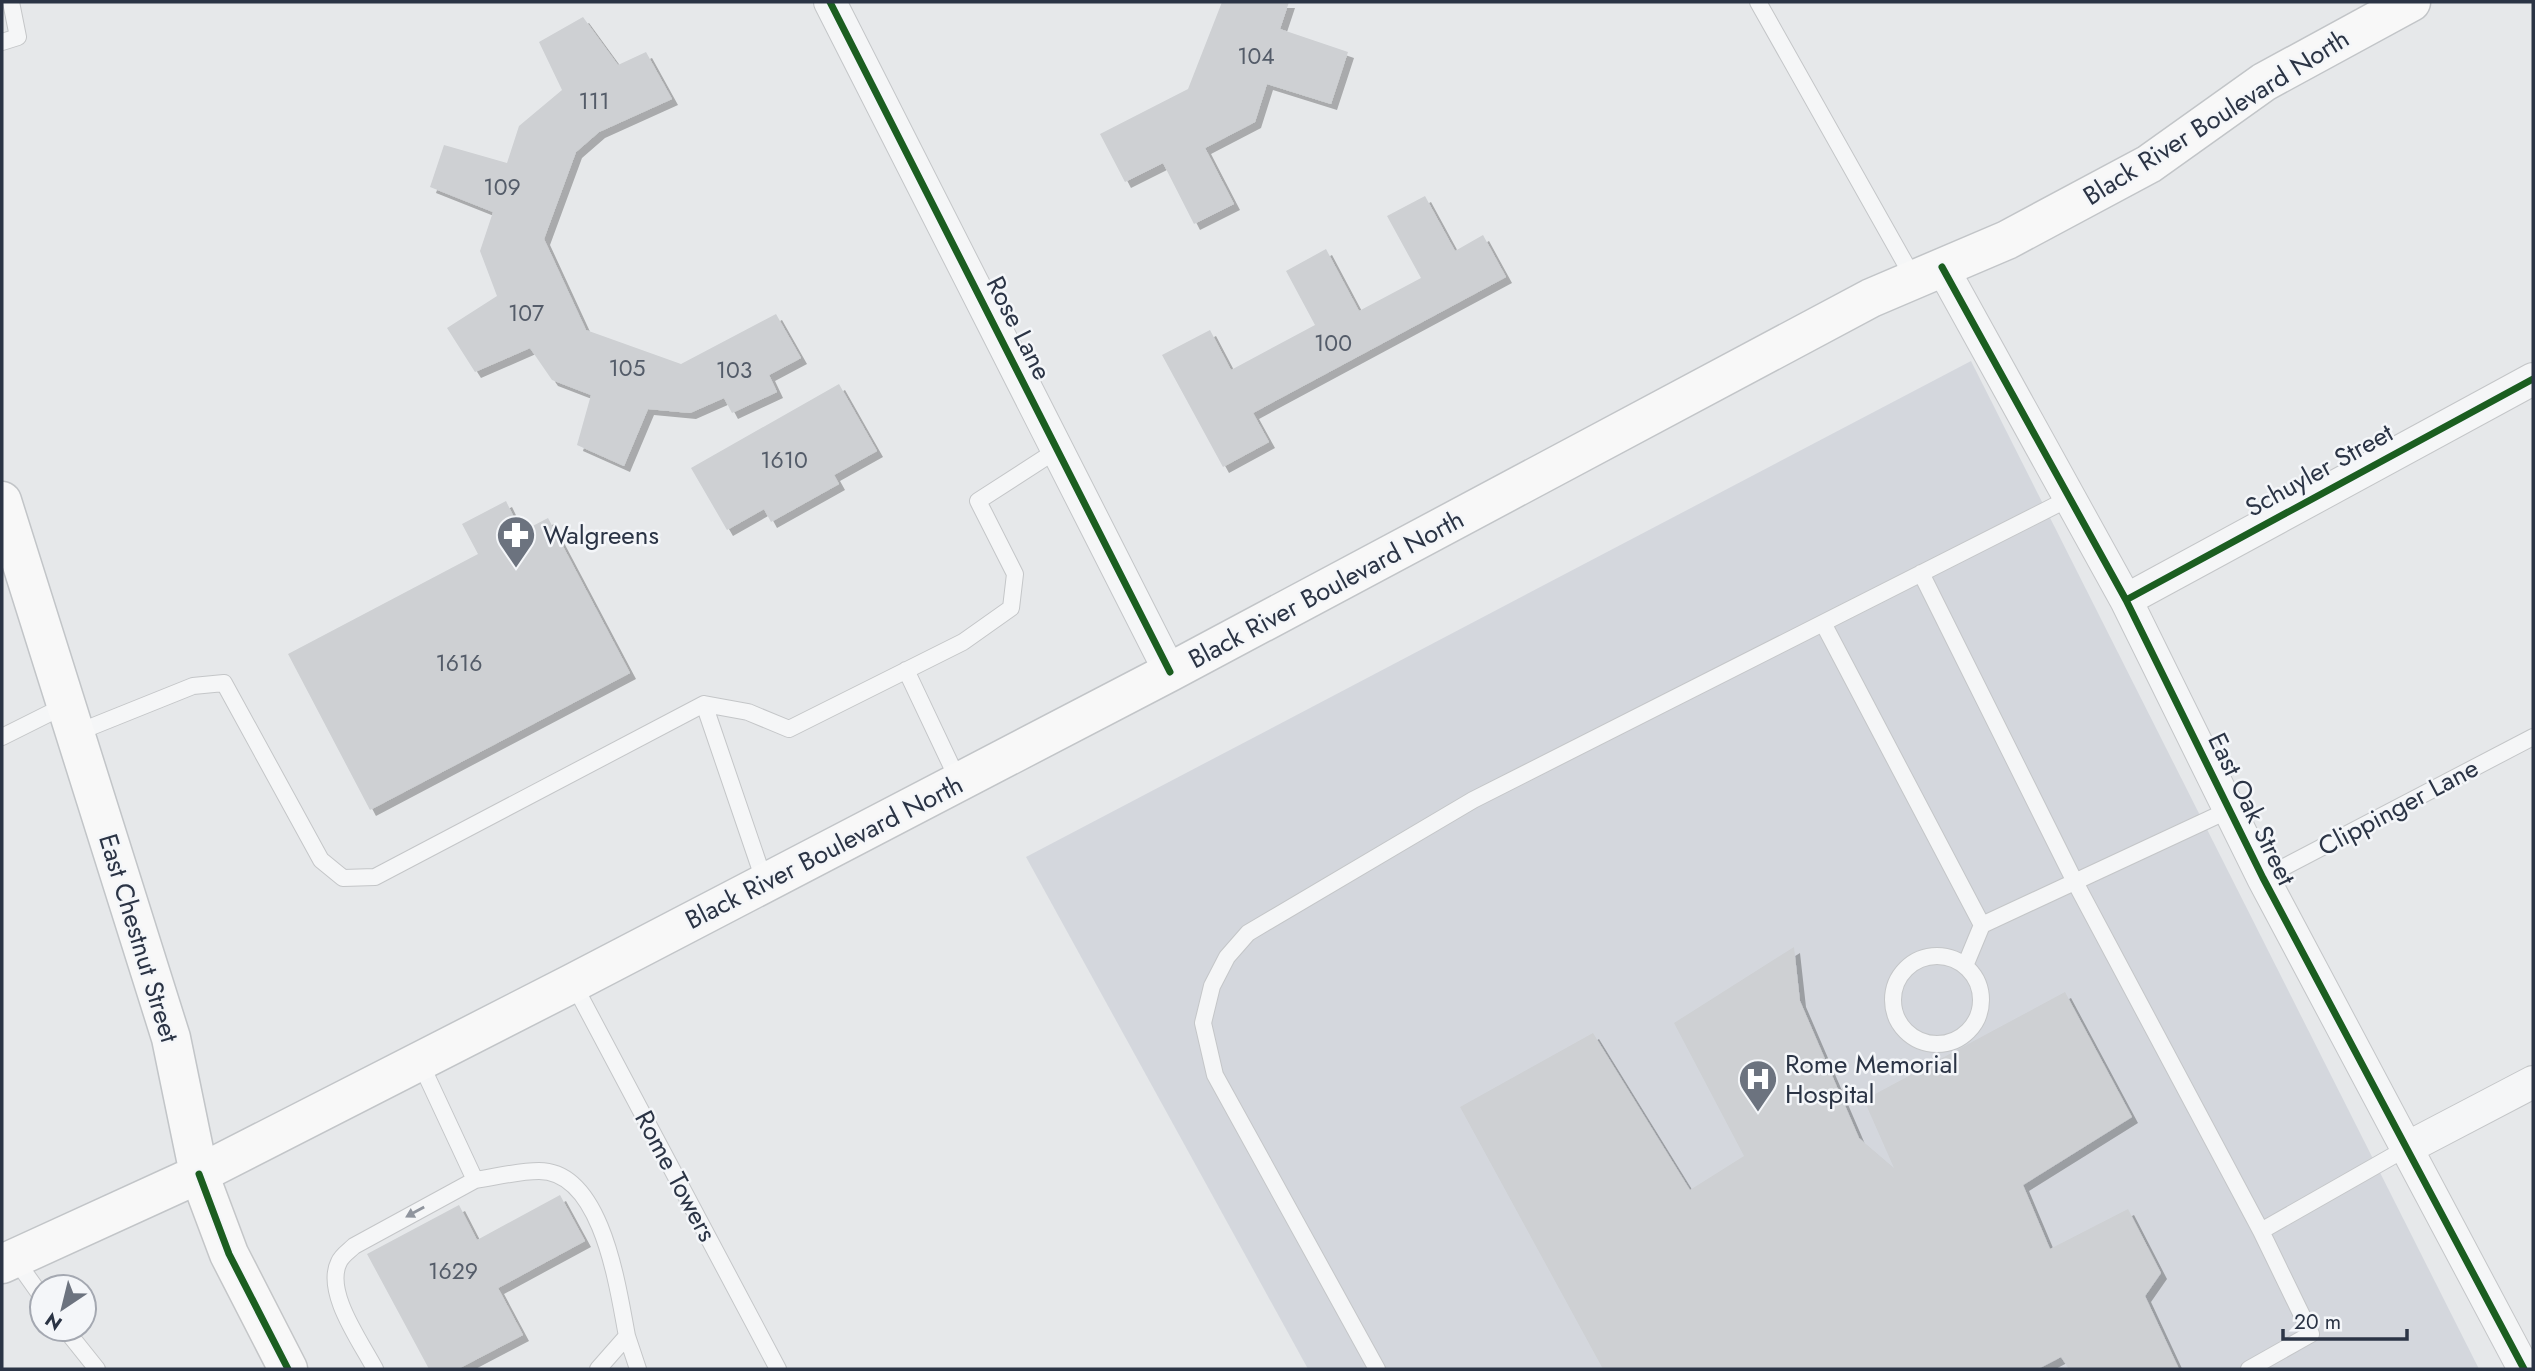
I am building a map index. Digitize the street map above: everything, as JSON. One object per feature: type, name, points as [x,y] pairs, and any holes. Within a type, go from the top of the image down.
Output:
[{"type":"main road","name":"Black River Boulevard North","points":[[8,1261],[199,1174],[573,983],[1170,672],[1871,298],[2007,240],[2149,164],[2264,82],[2411,2]]},
{"type":"main road","name":"East Chestnut Street","points":[[2,501],[171,1038],[199,1174],[229,1254],[288,1369]]},
{"type":"street","name":"Rose Lane","points":[[830,2],[1170,672]]},
{"type":"street","name":"East Oak Street","points":[[1928,273],[2070,498],[2126,600],[2263,878],[2524,1369]]},
{"type":"street","name":"Schuyler Street","points":[[2126,600],[2533,379]]},
{"type":"street","points":[[2405,1149],[2533,1082]]},
{"type":"lane","points":[[2,42],[19,37],[11,2]]},
{"type":"lane","points":[[1758,2],[1928,273]]},
{"type":"lane","points":[[2,737],[193,686],[224,683],[321,860],[344,878],[375,877],[704,704],[748,712],[789,729],[964,642],[1012,608],[1015,574],[978,501],[1057,450]]},
{"type":"lane","points":[[1377,1369],[1215,1075],[1203,1023],[1212,986],[1227,957],[1248,933],[1473,800],[2070,498]]},
{"type":"lane","points":[[1921,573],[2074,882],[2261,1231],[2311,1334],[2249,1369]]},
{"type":"lane","points":[[1823,623],[1982,925]]},
{"type":"lane","points":[[906,670],[959,782]]},
{"type":"lane","points":[[704,704],[765,883]]},
{"type":"lane","name":"Clippinger Lane","points":[[2263,878],[2533,737]]},
{"type":"lane","points":[[1965,966],[1982,925],[2229,810]]},
{"type":"lane","points":[[1934,955],[1951,958],[1965,966],[1976,978],[1982,994],[1981,1011],[1974,1025],[1963,1037],[1948,1044],[1932,1045],[1917,1040],[1904,1031],[1896,1019],[1892,998],[1898,978],[1906,967],[1934,955]]},
{"type":"lane","name":"Rome Towers","points":[[573,983],[778,1369]]},
{"type":"lane","points":[[420,1062],[475,1180]]},
{"type":"lane","points":[[2261,1231],[2405,1149]]},
{"type":"lane","points":[[375,1369],[335,1293],[334,1275],[340,1259],[354,1246],[475,1180],[541,1171],[561,1176],[580,1192],[601,1226],[614,1270],[627,1336],[638,1369]]},
{"type":"lane","points":[[8,1261],[28,1282]]},
{"type":"lane","points":[[598,1369],[627,1336]]},
{"type":"lane","points":[[76,1343],[97,1369]]},
{"type":"shaded area","name":"Rome Memorial Hospital","points":[[1971,361],[2479,1369],[1308,1369],[1026,857]]},
{"type":"building","points":[[1222,2],[1289,2],[1280,29],[1348,52],[1331,104],[1267,84],[1255,122],[1205,148],[1234,204],[1194,224],[1163,163],[1125,182],[1100,134],[1188,89]]},
{"type":"building","points":[[583,17],[618,65],[646,52],[672,99],[599,132],[576,152],[544,239],[586,330],[681,364],[776,314],[801,358],[769,375],[777,392],[732,413],[724,398],[690,413],[648,409],[624,466],[577,445],[591,395],[552,380],[530,348],[475,372],[447,328],[497,296],[480,251],[493,212],[430,187],[444,145],[507,163],[519,126],[562,90],[539,42]]},
{"type":"building","points":[[1425,196],[1455,251],[1483,235],[1506,277],[1253,413],[1269,442],[1223,467],[1162,355],[1210,330],[1231,370],[1315,325],[1286,271],[1326,249],[1359,311],[1421,278],[1387,216]]},
{"type":"building","points":[[839,384],[877,451],[834,475],[839,484],[771,522],[764,509],[727,530],[691,468]]},
{"type":"building","name":"Walgreens","points":[[506,501],[521,532],[548,518],[630,673],[370,810],[288,654],[478,554],[462,524]]},
{"type":"building","points":[[1794,947],[1800,1001],[1859,1138],[1894,1168],[1864,1100],[2065,992],[2132,1117],[2023,1185],[2050,1249],[2128,1209],[2161,1273],[2145,1296],[2179,1369],[2069,1369],[2061,1357],[2038,1369],[1603,1369],[1460,1107],[1593,1033],[1690,1190],[1744,1156],[1674,1023]]},
{"type":"building","points":[[560,1195],[585,1241],[498,1288],[523,1335],[458,1369],[429,1369],[367,1254],[459,1205],[477,1240]]},
{"type":"cycle path","points":[[830,2],[1170,672]]},
{"type":"cycle path","points":[[1942,267],[2126,600],[2263,878],[2524,1369]]},
{"type":"cycle path","points":[[2126,600],[2533,379]]},
{"type":"cycle path","points":[[199,1174],[229,1254],[288,1369]]},
{"type":"place","name":"Walgreens","points":[[516,569]]},
{"type":"place","name":"Rome Memorial Hospital","points":[[1758,1113]]}]
